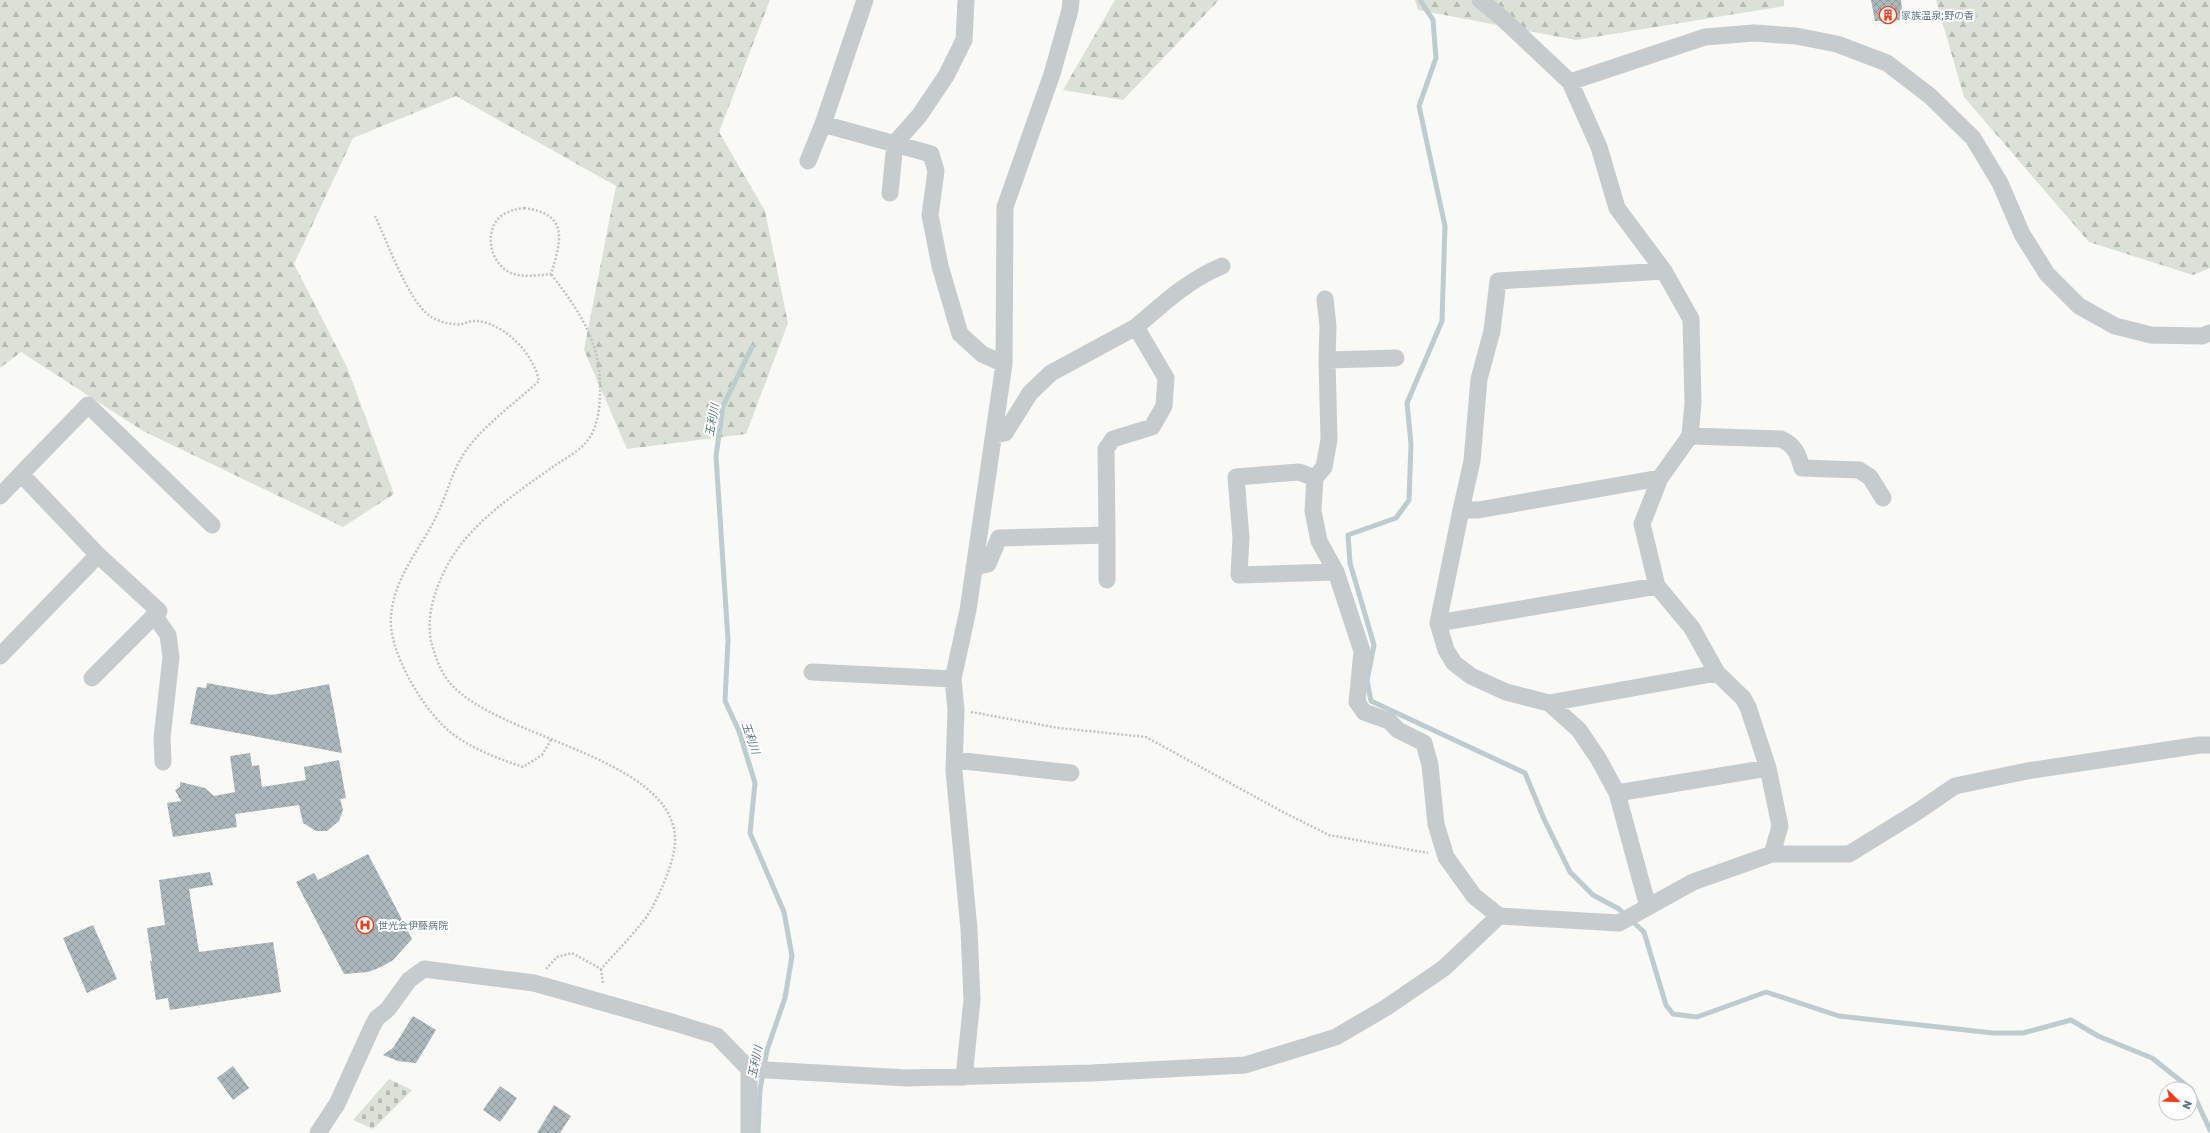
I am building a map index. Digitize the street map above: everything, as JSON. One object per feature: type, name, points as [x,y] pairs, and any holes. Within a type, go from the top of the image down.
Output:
[{"type":"street","points":[[808,161],[823,124],[865,0]]},
{"type":"street","points":[[890,193],[895,143],[919,116],[946,76],[964,40],[966,0]]},
{"type":"street","points":[[964,1077],[972,1000],[969,929],[955,760],[956,710],[954,679],[968,610],[1004,364],[1005,207],[1052,74],[1070,10],[1071,0]]},
{"type":"street","points":[[1480,0],[1502,18],[1570,82],[1599,147],[1617,208],[1664,271],[1691,319],[1693,403],[1690,436],[1660,478],[1642,524],[1657,586],[1692,628],[1717,673],[1743,698],[1768,768],[1780,826],[1772,854]]},
{"type":"street","points":[[1570,82],[1705,37],[1754,33],[1796,36],[1837,44],[1887,63],[1930,96],[1973,138],[2000,183],[2022,234],[2047,274],[2079,306],[2115,326],[2151,335],[2202,336],[2210,333]]},
{"type":"street","points":[[823,124],[931,154],[936,171],[930,215],[940,266],[960,334],[982,354],[1004,364]]},
{"type":"street","points":[[994,435],[1005,433],[1030,393],[1051,373],[1136,327],[1178,290],[1208,272],[1222,266]]},
{"type":"street","points":[[1664,271],[1498,281],[1492,331],[1479,379],[1472,461],[1438,623],[1446,650],[1454,663],[1471,676],[1506,692],[1549,703],[1717,673]]},
{"type":"street","points":[[1325,299],[1328,326],[1327,360],[1329,440],[1324,467],[1315,478],[1314,511],[1320,541],[1336,572],[1362,651],[1357,702],[1364,712],[1389,721],[1398,730],[1424,743],[1430,765],[1436,824],[1446,857],[1474,896],[1499,916],[1619,923],[1694,882],[1772,854],[1849,854],[1917,812],[1955,786],[2027,771],[2200,745],[2210,745]]},
{"type":"street","points":[[1107,580],[1106,449],[1113,439],[1152,427],[1164,406],[1166,378],[1136,327]]},
{"type":"street","points":[[1327,360],[1396,358]]},
{"type":"street","points":[[0,496],[88,405],[212,525]]},
{"type":"street","points":[[1690,436],[1781,439],[1792,444],[1799,455],[1802,468],[1859,470],[1870,477],[1883,498]]},
{"type":"street","points":[[1315,478],[1299,472],[1236,477],[1241,538],[1239,575],[1336,572]]},
{"type":"street","points":[[21,474],[98,555],[159,611],[92,678]]},
{"type":"street","points":[[1461,510],[1478,510],[1660,478]]},
{"type":"street","points":[[974,567],[988,564],[999,538],[1107,536]]},
{"type":"street","points":[[0,656],[98,555]]},
{"type":"street","points":[[1438,623],[1657,586]]},
{"type":"street","points":[[154,616],[168,636],[171,657],[162,738],[163,762]]},
{"type":"street","points":[[812,672],[954,679]]},
{"type":"street","points":[[1549,703],[1579,730],[1598,758],[1617,793],[1648,908]]},
{"type":"street","points":[[955,760],[1071,773]]},
{"type":"street","points":[[1617,793],[1768,768]]},
{"type":"street","points":[[318,1133],[337,1104],[375,1022],[388,1009],[409,980],[424,969],[534,983],[717,1036],[749,1069],[907,1078],[1092,1073],[1245,1065],[1336,1037],[1387,1006],[1444,968],[1499,916]]},
{"type":"street","points":[[749,1069],[749,1133]]},
{"type":"path","points":[[524,208],[547,214],[555,224],[560,239],[551,274],[524,276],[511,273],[501,266],[494,254],[491,244],[494,226],[501,217],[510,211],[524,208]]},
{"type":"path","points":[[375,216],[413,298],[429,316],[442,322],[460,324],[474,321],[506,332],[517,340],[538,373],[539,381],[481,434],[464,453],[452,476],[444,503],[406,566],[396,592],[390,617],[401,665],[418,694],[439,721],[453,735],[473,746],[503,760],[523,767],[542,755],[552,740]]},
{"type":"path","points":[[534,983],[556,957],[572,953],[601,969],[651,909],[672,859],[675,837],[670,817],[658,799],[646,787],[582,751],[507,722],[476,704],[450,683],[436,655],[431,641],[429,623],[434,594],[443,572],[454,552],[500,505],[576,452],[590,439],[596,423],[600,405],[601,373],[597,351],[581,314],[551,274]]},
{"type":"path","points":[[956,710],[1059,728],[1146,737],[1253,796],[1329,835],[1446,857]]},
{"type":"green space","points":[[0,0],[770,0],[719,132],[765,211],[788,323],[746,434],[627,449],[584,350],[616,186],[456,96],[353,138],[294,264],[347,367],[394,494],[343,527],[143,431],[21,352],[0,368]]},
{"type":"green space","points":[[1115,0],[1219,0],[1123,100],[1063,90]]},
{"type":"green space","points":[[1415,0],[1784,0],[1784,6],[1576,40],[1418,10]]},
{"type":"green space","points":[[1936,0],[2210,0],[2210,268],[2193,275],[2089,242],[1964,97]]},
{"type":"green space","points":[[389,1079],[412,1090],[373,1129],[353,1120]]},
{"type":"building","points":[[1871,0],[1901,0],[1903,20],[1875,21]]},
{"type":"building","points":[[207,683],[272,695],[329,684],[342,753],[190,724],[197,687],[206,688]]},
{"type":"building","points":[[250,753],[252,766],[259,765],[262,787],[306,780],[304,767],[339,760],[346,798],[340,799],[343,810],[339,821],[327,831],[316,831],[303,823],[299,805],[235,814],[237,827],[173,837],[167,803],[181,801],[175,790],[180,787],[180,782],[205,788],[214,796],[235,792],[230,756]]},
{"type":"building","points":[[368,854],[412,939],[393,960],[381,967],[368,972],[344,974],[296,882],[314,873],[318,880]]},
{"type":"building","points":[[210,872],[213,885],[189,889],[199,952],[273,942],[281,992],[170,1010],[168,998],[156,1000],[147,928],[165,925],[159,880]]},
{"type":"building","points":[[93,925],[117,979],[87,993],[63,938]]},
{"type":"building","points":[[413,1016],[436,1030],[416,1063],[398,1061],[383,1055],[393,1048]]},
{"type":"building","points":[[233,1066],[249,1088],[233,1100],[217,1078]]},
{"type":"building","points":[[500,1086],[517,1098],[500,1122],[483,1110]]},
{"type":"building","points":[[554,1105],[571,1116],[560,1133],[537,1133]]},
{"type":"waterway","points":[[1420,0],[1433,20],[1436,58],[1419,106],[1445,226],[1442,321],[1407,403],[1411,444],[1409,500],[1396,518],[1348,535],[1350,563],[1374,645],[1367,681],[1371,701],[1525,773],[1544,819],[1570,872],[1593,895],[1619,909],[1644,932],[1666,1005],[1673,1014],[1697,1017],[1766,992],[1839,1016],[1993,1033],[2023,1033],[2071,1020],[2098,1036],[2152,1058],[2191,1089],[2210,1130]]},
{"type":"waterway","name":"玉利川","points":[[752,347],[723,406],[716,456],[728,640],[725,701],[739,731],[755,783],[750,833],[784,912],[792,956],[785,998],[767,1050],[760,1090],[758,1133]]},
{"type":"place","name":"家族温泉;野の香","points":[[1888,15]]},
{"type":"place","name":"世光会伊藤病院","points":[[365,925]]}]
